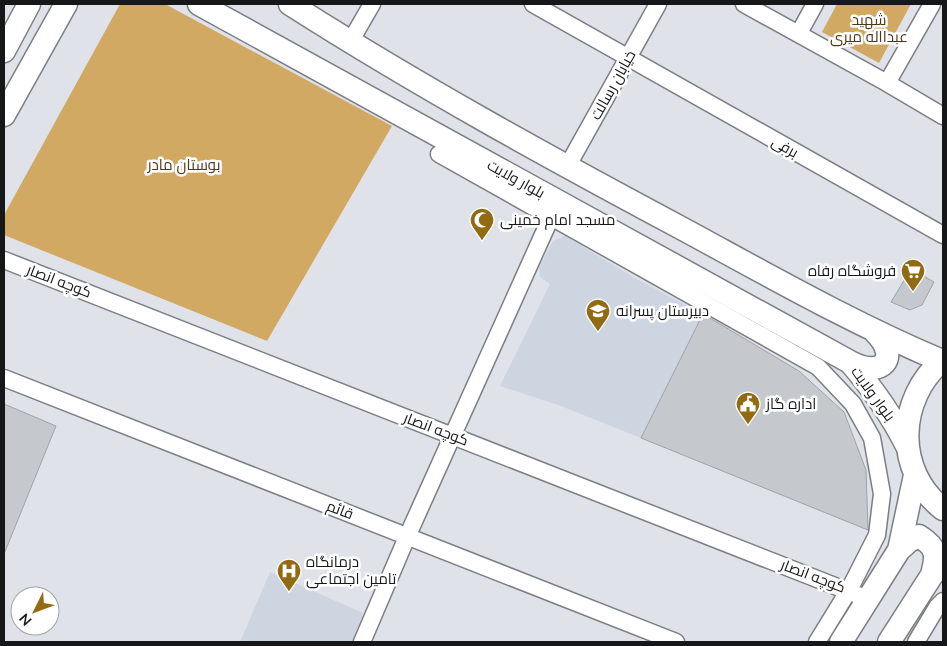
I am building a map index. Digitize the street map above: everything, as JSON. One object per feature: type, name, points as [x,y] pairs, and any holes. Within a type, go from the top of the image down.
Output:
[{"type":"main road","points":[[4,50],[29,4]]},
{"type":"main road","points":[[4,115],[66,4]]},
{"type":"main road","name":"بلوار ولایت","points":[[199,4],[555,209],[850,362],[875,391],[891,414],[907,446]]},
{"type":"main road","points":[[290,4],[350,42],[567,167],[875,332],[943,360],[920,384],[908,414],[907,446],[916,475],[927,493],[943,509]]},
{"type":"main road","points":[[850,362],[862,369],[874,370],[883,364],[888,353],[886,342],[875,332]]},
{"type":"main road","points":[[899,550],[916,475]]},
{"type":"main road","points":[[841,642],[859,595],[899,550],[909,541],[919,536],[931,544],[938,569],[889,642]]},
{"type":"street","points":[[350,42],[372,4]]},
{"type":"street","name":"برفی","points":[[533,4],[943,235]]},
{"type":"street","name":"خیابان رسالت","points":[[567,167],[658,4]]},
{"type":"street","points":[[744,4],[799,33],[943,116]]},
{"type":"street","points":[[799,33],[815,4]]},
{"type":"street","points":[[887,83],[932,4]]},
{"type":"street","points":[[439,154],[555,209],[818,367],[853,404],[872,438],[882,494],[877,535],[859,595],[817,642]]},
{"type":"street","points":[[362,642],[407,536],[555,209]]},
{"type":"street","name":"کوچه انصار","points":[[4,260],[859,595]]},
{"type":"street","name":"قائم","points":[[4,378],[676,642]]},
{"type":"street","points":[[916,642],[936,607],[943,601]]},
{"type":"shaded area","points":[[565,236],[633,277],[703,314],[641,438],[561,406],[500,386],[550,284],[540,277],[539,267],[553,241]]},
{"type":"shaded area","name":"درمانگاه تامین اجتماعی","points":[[270,572],[363,613],[352,642],[240,642]]},
{"type":"green space","name":"بوستان مادر","points":[[120,4],[165,4],[392,126],[267,341],[4,235],[4,215]]},
{"type":"green space","name":"شهید عبدااله میری","points":[[837,4],[911,4],[879,63],[822,32]]},
{"type":"building","name":"فروشگاه رفاه","points":[[911,269],[934,282],[922,305],[910,310],[891,302]]},
{"type":"building","name":"اداره گاز","points":[[703,314],[799,371],[844,412],[866,470],[868,530],[641,438]]},
{"type":"building","points":[[4,404],[56,426],[4,554]]},
{"type":"place","name":"مسجد امام خمینی","points":[[482,241]]},
{"type":"place","name":"فروشگاه رفاه","points":[[913,292]]},
{"type":"place","name":"دبیرستان پسرانه","points":[[598,332]]},
{"type":"place","name":"اداره گاز","points":[[748,425]]},
{"type":"place","name":"درمانگاه تامین اجتماعی","points":[[289,592]]}]
